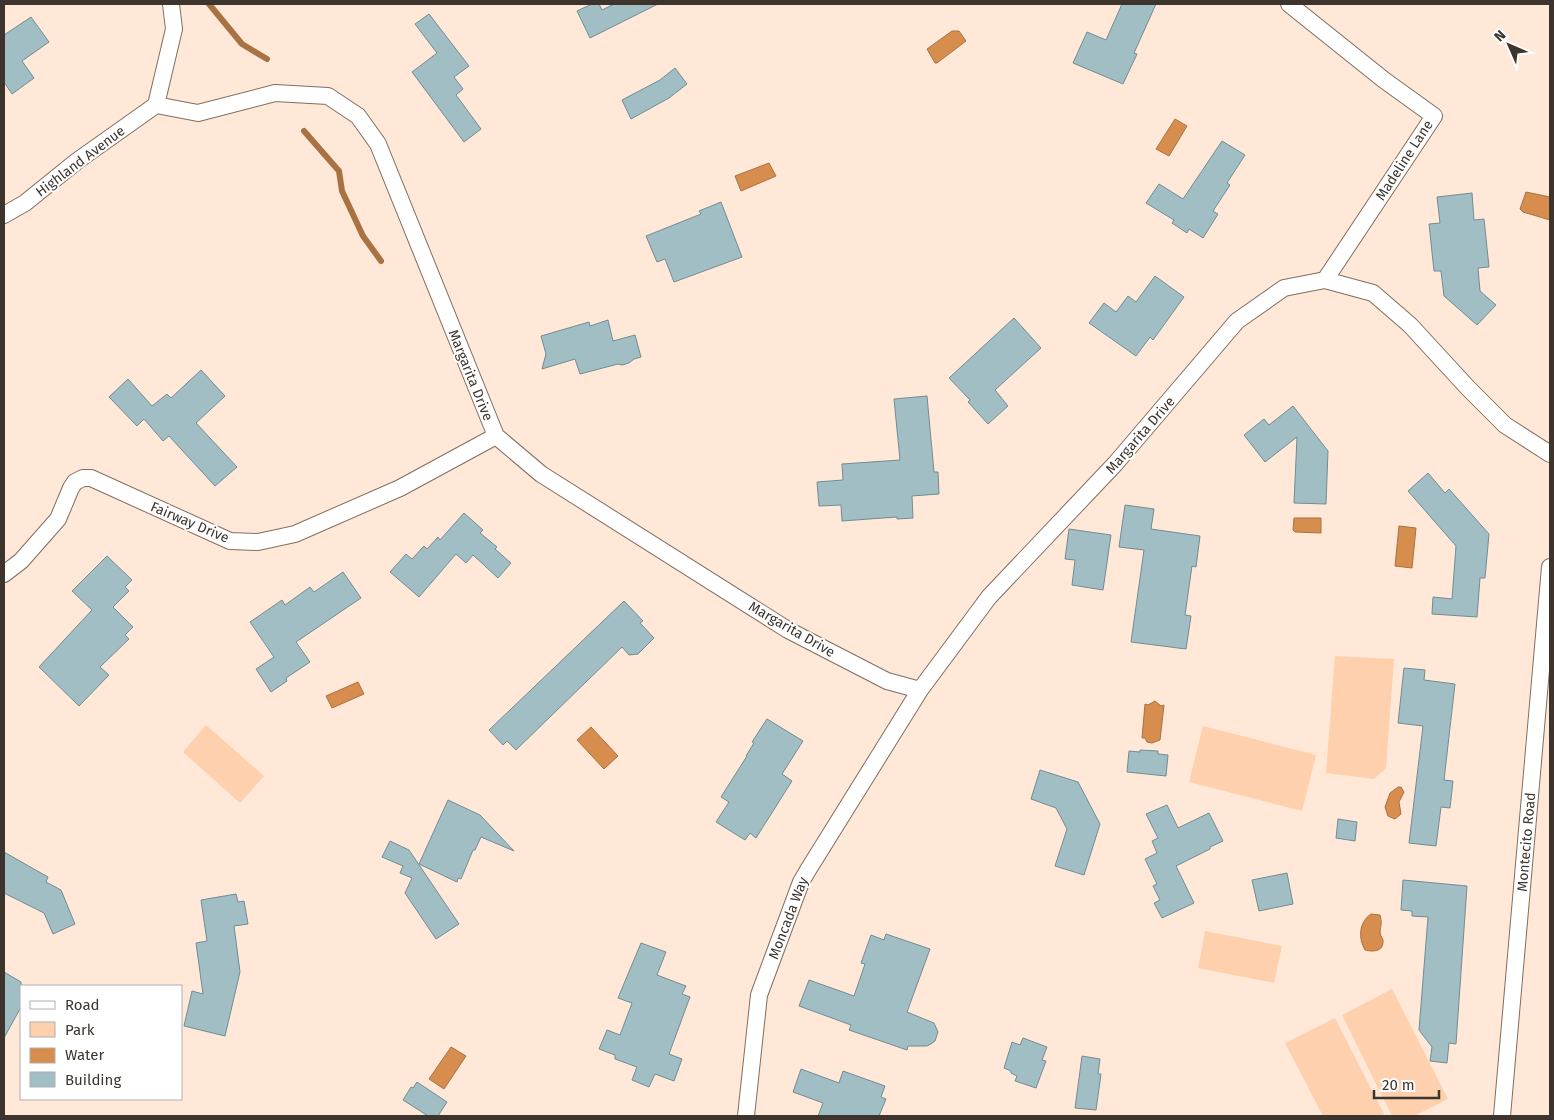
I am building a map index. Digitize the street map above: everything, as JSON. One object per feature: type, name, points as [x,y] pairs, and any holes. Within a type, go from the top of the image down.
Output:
[{"type":"street","points":[[156,105],[174,29],[171,4]]},
{"type":"street","name":"Madeline Lane","points":[[1289,4],[1384,80],[1434,116],[1325,280]]},
{"type":"street","name":"Margarita Drive","points":[[156,105],[198,113],[275,93],[328,96],[358,116],[378,144],[496,436],[541,474],[788,630],[888,681],[920,690],[989,597],[1115,464],[1237,321],[1284,288],[1325,280],[1373,293],[1410,325],[1505,425],[1550,454]]},
{"type":"street","name":"Highland Avenue","points":[[4,215],[25,203],[78,161],[156,105]]},
{"type":"street","name":"Fairway Drive","points":[[4,574],[21,561],[58,519],[71,488],[75,482],[83,478],[91,478],[230,542],[258,542],[295,534],[400,488],[496,436]]},
{"type":"street","name":"Montecito Road","points":[[1502,1116],[1550,567]]},
{"type":"street","name":"Moncada Way","points":[[746,1116],[759,996],[801,882],[920,690]]},
{"type":"green space","points":[[1335,656],[1394,659],[1386,768],[1374,779],[1326,773]]},
{"type":"green space","points":[[206,725],[264,776],[240,803],[183,752]]},
{"type":"green space","points":[[1203,726],[1316,755],[1302,811],[1189,782]]},
{"type":"green space","points":[[1205,931],[1282,946],[1274,983],[1198,968]]},
{"type":"green space","points":[[1392,989],[1448,1099],[1414,1116],[1392,1116],[1342,1015]]},
{"type":"green space","points":[[1335,1018],[1385,1116],[1323,1116],[1285,1043]]},
{"type":"water","points":[[952,31],[959,31],[966,41],[935,63],[927,49]]},
{"type":"water","points":[[1175,119],[1187,126],[1169,156],[1156,149]]},
{"type":"water","points":[[769,163],[776,176],[741,191],[735,176]]},
{"type":"water","points":[[1526,192],[1550,197],[1550,220],[1523,212],[1520,209]]},
{"type":"water","points":[[1294,518],[1321,518],[1321,533],[1295,532],[1293,530]]},
{"type":"water","points":[[1399,526],[1416,528],[1412,568],[1395,566]]},
{"type":"water","points":[[358,682],[364,694],[332,708],[326,696]]},
{"type":"water","points":[[1155,701],[1161,706],[1164,705],[1160,740],[1152,743],[1142,738],[1145,704],[1148,705]]},
{"type":"water","points":[[591,727],[618,756],[604,769],[577,740]]},
{"type":"water","points":[[1401,787],[1404,792],[1399,802],[1401,814],[1395,819],[1388,816],[1385,807],[1390,793]]},
{"type":"water","points":[[1371,914],[1380,915],[1380,933],[1383,940],[1382,947],[1374,951],[1365,950],[1361,940],[1362,926]]},
{"type":"water","points":[[451,1047],[466,1056],[444,1089],[429,1079]]},
{"type":"building","points":[[592,4],[599,4],[602,10],[614,4],[658,4],[590,38],[577,11]]},
{"type":"building","points":[[1122,4],[1156,4],[1134,53],[1137,54],[1123,84],[1073,63],[1087,32],[1106,40]]},
{"type":"building","points":[[429,14],[469,66],[454,77],[463,89],[456,95],[481,129],[464,142],[412,72],[437,53],[415,24]]},
{"type":"building","points":[[31,17],[49,42],[22,61],[34,78],[12,94],[4,82],[4,35]]},
{"type":"building","points":[[675,68],[687,84],[669,98],[631,119],[622,100],[660,80]]},
{"type":"building","points":[[1222,141],[1245,155],[1227,183],[1230,185],[1213,211],[1218,214],[1203,238],[1189,229],[1187,233],[1172,223],[1174,220],[1146,203],[1159,184],[1183,199]]},
{"type":"building","points":[[1472,193],[1474,220],[1484,219],[1489,267],[1478,268],[1480,291],[1496,305],[1477,325],[1444,296],[1441,271],[1434,271],[1429,224],[1440,223],[1437,197]]},
{"type":"building","points":[[721,202],[742,257],[674,282],[665,259],[657,262],[646,236],[701,214],[699,211]]},
{"type":"building","points":[[1155,276],[1184,297],[1153,340],[1150,337],[1136,356],[1089,323],[1104,303],[1116,312],[1128,296],[1136,302]]},
{"type":"building","points":[[1014,318],[1041,348],[995,390],[1008,406],[988,424],[968,402],[970,400],[949,378]]},
{"type":"building","points":[[608,320],[613,341],[635,335],[641,357],[622,365],[618,364],[580,374],[575,359],[542,369],[546,354],[541,336],[589,322],[590,326]]},
{"type":"building","points":[[201,370],[225,396],[196,423],[237,467],[215,486],[169,436],[163,441],[144,419],[137,426],[109,397],[128,379],[152,406],[167,394],[171,398]]},
{"type":"building","points":[[927,396],[934,472],[938,472],[939,494],[912,496],[913,518],[897,519],[897,517],[842,521],[841,505],[819,506],[817,482],[843,480],[842,464],[900,460],[894,399]]},
{"type":"building","points":[[1293,406],[1328,451],[1326,504],[1294,503],[1297,437],[1265,462],[1244,435],[1264,419],[1269,425]]},
{"type":"building","points":[[1428,473],[1445,493],[1449,489],[1489,534],[1485,578],[1480,578],[1477,617],[1432,614],[1433,597],[1452,599],[1456,546],[1408,491]]},
{"type":"building","points":[[1125,505],[1154,509],[1151,529],[1200,536],[1196,567],[1192,566],[1185,615],[1191,616],[1186,649],[1131,642],[1144,550],[1119,547]]},
{"type":"building","points":[[464,513],[483,530],[480,533],[497,547],[495,549],[511,563],[498,578],[473,555],[466,563],[456,554],[419,597],[390,572],[406,554],[412,559],[424,546],[427,549],[438,537],[440,540]]},
{"type":"building","points":[[1069,529],[1111,535],[1103,590],[1072,585],[1075,560],[1065,559]]},
{"type":"building","points":[[107,556],[132,580],[125,587],[129,591],[113,607],[133,627],[125,635],[129,639],[100,667],[109,675],[79,706],[39,667],[92,610],[72,591]]},
{"type":"building","points":[[343,572],[361,598],[296,642],[310,662],[286,678],[287,681],[271,692],[256,669],[274,657],[250,622],[282,600],[285,605],[310,587],[314,592]]},
{"type":"building","points":[[624,601],[643,621],[640,623],[654,638],[638,654],[629,655],[622,647],[516,750],[507,741],[503,745],[489,730]]},
{"type":"building","points":[[1404,668],[1425,670],[1424,680],[1455,684],[1444,780],[1453,781],[1450,808],[1441,807],[1436,846],[1409,843],[1423,726],[1398,723]]},
{"type":"building","points":[[767,719],[803,741],[782,774],[792,781],[756,838],[750,833],[745,840],[716,822],[729,802],[721,797],[747,756],[754,743],[752,742]]},
{"type":"building","points":[[1140,750],[1158,751],[1158,754],[1168,755],[1166,776],[1127,772],[1129,751],[1140,752]]},
{"type":"building","points":[[1040,770],[1078,782],[1100,824],[1084,875],[1055,866],[1067,829],[1056,808],[1031,799]]},
{"type":"building","points":[[448,800],[480,815],[514,851],[481,837],[475,850],[473,850],[461,879],[458,878],[457,882],[419,864]]},
{"type":"building","points":[[1167,805],[1178,828],[1209,813],[1223,841],[1176,866],[1194,903],[1162,918],[1154,903],[1160,900],[1153,886],[1157,884],[1145,859],[1157,853],[1152,841],[1158,838],[1146,814]]},
{"type":"building","points":[[1338,819],[1357,822],[1355,841],[1336,838]]},
{"type":"building","points":[[390,841],[409,850],[459,924],[436,939],[405,893],[412,878],[400,873],[403,866],[382,857]]},
{"type":"building","points":[[4,852],[48,877],[46,882],[61,890],[75,924],[53,934],[44,913],[4,893]]},
{"type":"building","points":[[1287,873],[1293,904],[1259,911],[1252,880]]},
{"type":"building","points":[[1403,880],[1467,886],[1456,1044],[1449,1043],[1447,1063],[1430,1061],[1432,1047],[1419,1030],[1428,917],[1412,916],[1412,911],[1401,910]]},
{"type":"building","points":[[236,894],[238,902],[244,901],[248,924],[234,926],[240,972],[225,1036],[184,1026],[192,991],[203,994],[196,943],[207,941],[201,900]]},
{"type":"building","points":[[886,934],[930,949],[907,1012],[934,1023],[938,1032],[935,1041],[927,1046],[908,1046],[907,1050],[849,1030],[851,1025],[799,1006],[809,980],[854,996],[865,964],[861,963],[871,935],[884,940]]},
{"type":"building","points":[[641,943],[666,952],[657,975],[686,986],[682,994],[690,997],[669,1054],[682,1059],[674,1081],[655,1074],[649,1087],[632,1080],[637,1067],[615,1059],[615,1055],[599,1049],[607,1030],[620,1035],[632,1003],[618,998]]},
{"type":"building","points":[[4,972],[21,982],[21,985],[20,1009],[4,1038]]},
{"type":"building","points":[[1023,1038],[1047,1047],[1042,1060],[1046,1061],[1036,1088],[1015,1081],[1017,1076],[1004,1068],[1012,1042],[1020,1045]]},
{"type":"building","points":[[1082,1056],[1100,1059],[1098,1074],[1101,1074],[1096,1110],[1075,1108]]},
{"type":"building","points":[[801,1069],[839,1083],[843,1071],[885,1086],[881,1097],[886,1099],[879,1116],[818,1116],[823,1103],[793,1092]]},
{"type":"building","points":[[417,1082],[447,1102],[438,1116],[428,1116],[403,1100],[411,1087],[413,1088]]},
{"type":"waterway","points":[[209,4],[242,44],[267,59]]},
{"type":"waterway","points":[[304,131],[339,171],[342,191],[363,236],[381,261]]}]
